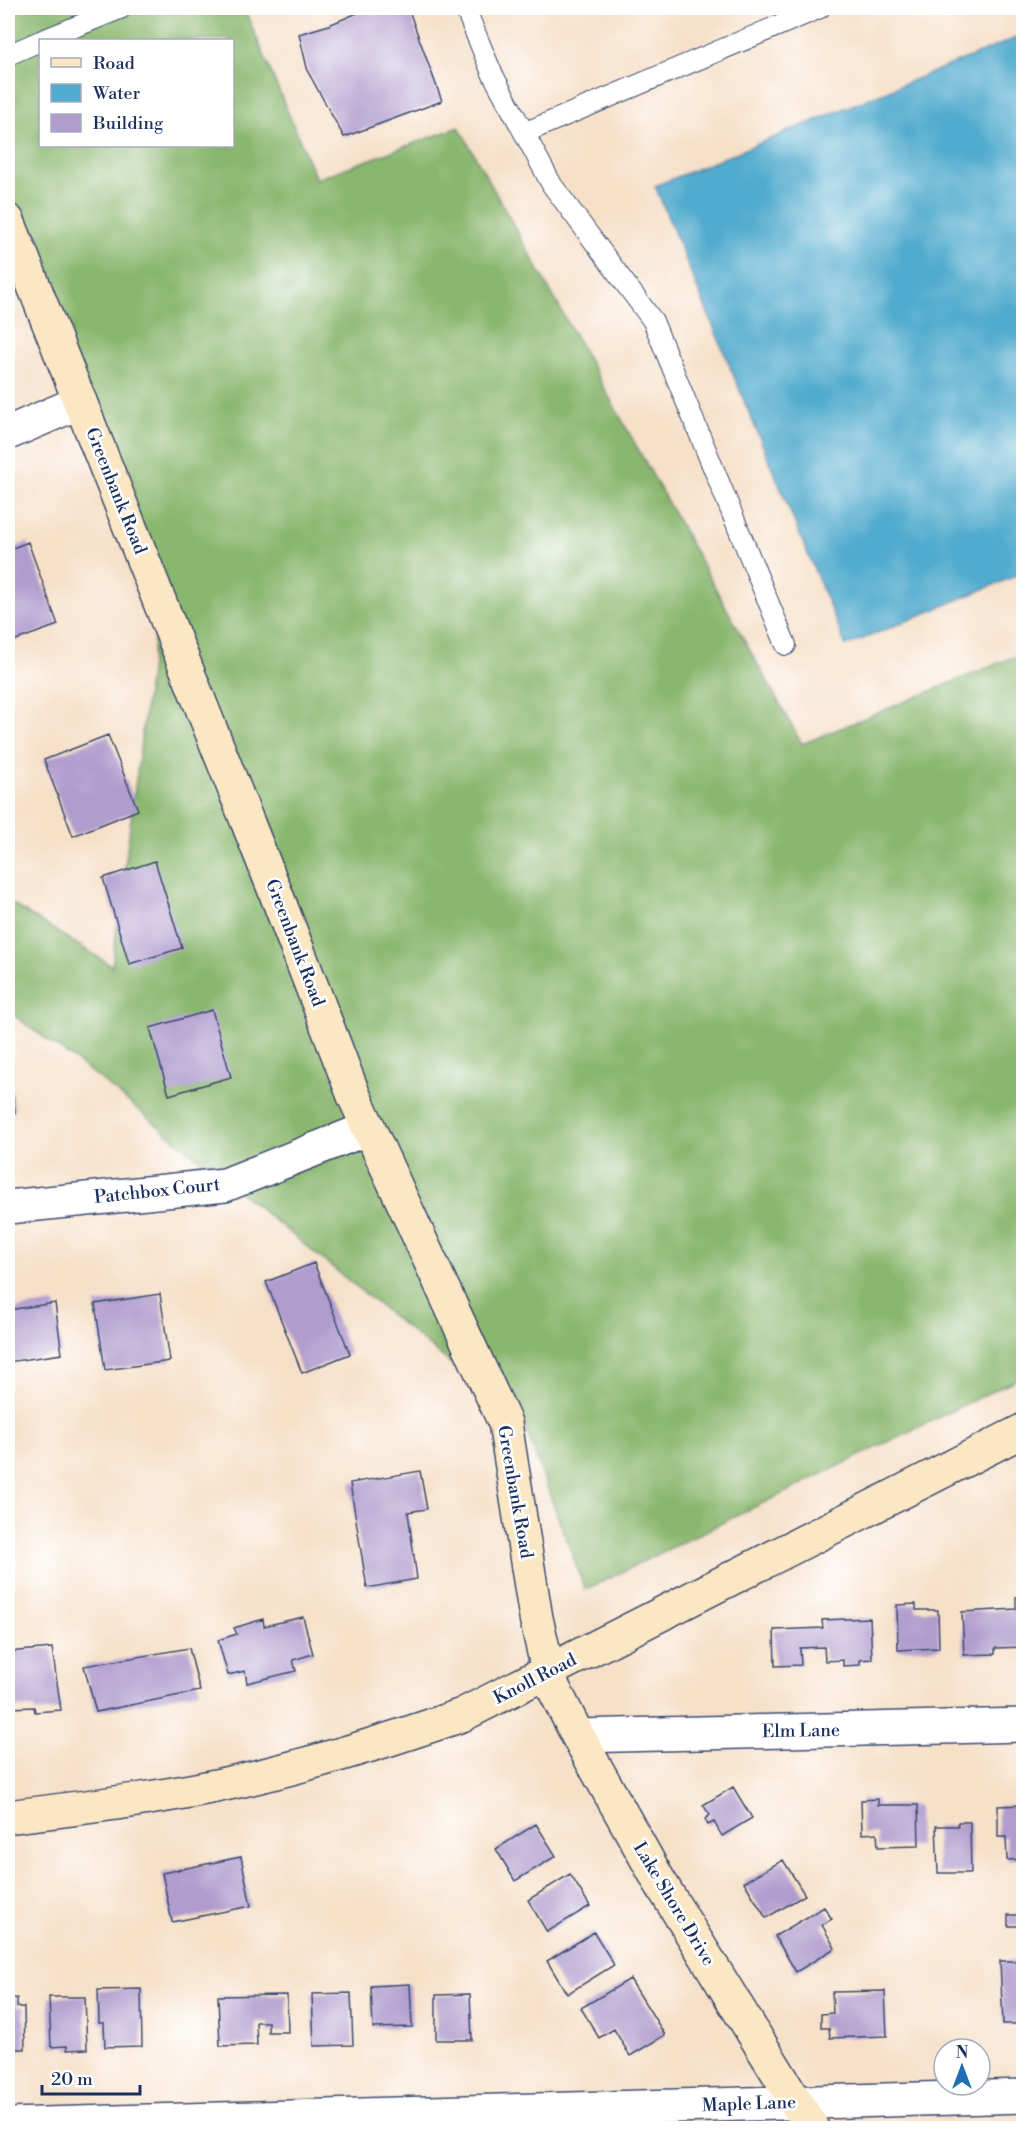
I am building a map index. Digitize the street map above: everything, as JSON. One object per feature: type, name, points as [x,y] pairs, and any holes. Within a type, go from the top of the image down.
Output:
[{"type":"street","name":"Greenbank Road","points":[[8,221],[275,891],[354,1096],[506,1423],[536,1618],[549,1672]]},
{"type":"street","points":[[8,433],[80,402]]},
{"type":"street","name":"Patchbox Court","points":[[8,1207],[225,1185],[369,1128]]},
{"type":"street","name":"Knoll Road","points":[[8,1818],[125,1802],[242,1780],[365,1748],[462,1715],[1023,1430]]},
{"type":"street","name":"Lake Shore Drive","points":[[549,1672],[551,1683],[578,1736],[658,1879],[804,2115]]},
{"type":"street","name":"Elm Lane","points":[[578,1736],[1023,1725]]},
{"type":"street","name":"Maple Lane","points":[[8,2125],[804,2115],[1023,2096]]},
{"type":"lane","points":[[47,39],[123,8]]},
{"type":"lane","points":[[465,8],[492,73],[552,185],[653,321],[786,645]]},
{"type":"lane","points":[[524,133],[820,8]]},
{"type":"lane","points":[[8,55],[39,42]]},
{"type":"green space","points":[[8,8],[244,8],[316,179],[459,127],[802,744],[1023,653],[1023,1376],[585,1590],[523,1422],[99,1078],[8,1011],[8,901],[112,966],[162,578],[8,218]]},
{"type":"water","points":[[1023,35],[1023,573],[846,646],[655,186]]},
{"type":"building","points":[[369,8],[408,8],[442,101],[344,137],[308,72],[299,34],[329,25]]},
{"type":"building","points":[[28,542],[58,625],[8,643],[8,550]]},
{"type":"building","points":[[108,735],[138,810],[73,836],[44,760]]},
{"type":"building","points":[[155,861],[182,948],[129,964],[103,878]]},
{"type":"building","points":[[212,1010],[231,1077],[169,1095],[150,1028]]},
{"type":"building","points":[[8,1067],[15,1112],[8,1113]]},
{"type":"building","points":[[314,1263],[350,1354],[302,1373],[266,1282]]},
{"type":"building","points":[[160,1294],[170,1361],[105,1370],[95,1304]]},
{"type":"building","points":[[55,1303],[62,1354],[8,1362],[8,1310]]},
{"type":"building","points":[[420,1471],[427,1509],[408,1512],[417,1579],[367,1588],[350,1483]]},
{"type":"building","points":[[1024,1596],[1024,1647],[995,1648],[995,1654],[964,1655],[962,1612],[1016,1609],[1016,1597]]},
{"type":"building","points":[[916,1604],[916,1610],[938,1610],[939,1648],[898,1650],[897,1605]]},
{"type":"building","points":[[303,1617],[313,1654],[293,1660],[296,1671],[247,1683],[245,1671],[228,1675],[218,1640],[237,1634],[234,1628],[263,1619],[264,1626]]},
{"type":"building","points":[[870,1618],[872,1659],[860,1660],[860,1665],[843,1666],[843,1660],[825,1661],[824,1647],[800,1648],[801,1665],[775,1666],[774,1630],[823,1628],[822,1620]]},
{"type":"building","points":[[52,1648],[61,1710],[35,1712],[34,1707],[11,1708],[12,1715],[8,1715],[8,1652]]},
{"type":"building","points":[[189,1648],[200,1691],[96,1712],[84,1666]]},
{"type":"building","points":[[733,1787],[752,1818],[722,1836],[714,1822],[708,1825],[705,1819],[710,1815],[703,1805]]},
{"type":"building","points":[[878,1799],[878,1805],[918,1805],[919,1846],[878,1847],[877,1833],[862,1834],[861,1800]]},
{"type":"building","points":[[1024,1805],[1024,1859],[1007,1860],[1006,1837],[998,1837],[998,1806]]},
{"type":"building","points":[[958,1822],[970,1822],[971,1873],[938,1873],[936,1826],[958,1826]]},
{"type":"building","points":[[536,1824],[556,1856],[515,1881],[496,1849]]},
{"type":"building","points":[[241,1857],[251,1906],[172,1922],[162,1873]]},
{"type":"building","points":[[783,1860],[805,1895],[766,1918],[744,1882]]},
{"type":"building","points":[[570,1874],[590,1906],[547,1932],[528,1900]]},
{"type":"building","points":[[824,1907],[832,1919],[822,1925],[835,1948],[796,1972],[775,1936]]},
{"type":"building","points":[[1008,1915],[1022,1915],[1022,1926],[1008,1926]]},
{"type":"building","points":[[594,1932],[614,1965],[567,1994],[547,1961]]},
{"type":"building","points":[[1000,1961],[1023,1961],[1024,2024],[1003,2024]]},
{"type":"building","points":[[630,1979],[665,2035],[630,2056],[614,2029],[599,2038],[581,2008]]},
{"type":"building","points":[[410,1984],[412,2027],[373,2028],[371,1986]]},
{"type":"building","points":[[141,1989],[142,2046],[105,2047],[104,2023],[99,2023],[98,1990]]},
{"type":"building","points":[[885,1991],[887,2036],[830,2038],[829,2028],[821,2028],[821,2014],[833,2013],[832,1992]]},
{"type":"building","points":[[351,1993],[353,2045],[314,2046],[312,1994]]},
{"type":"building","points":[[470,1994],[472,2040],[436,2040],[436,1995]]},
{"type":"building","points":[[287,1995],[288,2032],[268,2032],[268,2022],[256,2022],[257,2045],[220,2046],[218,1996]]},
{"type":"building","points":[[49,1997],[85,1997],[87,2049],[67,2050],[67,2046],[51,2047]]},
{"type":"building","points":[[17,1998],[17,2007],[24,2007],[25,2049],[8,2049],[8,1999]]}]
